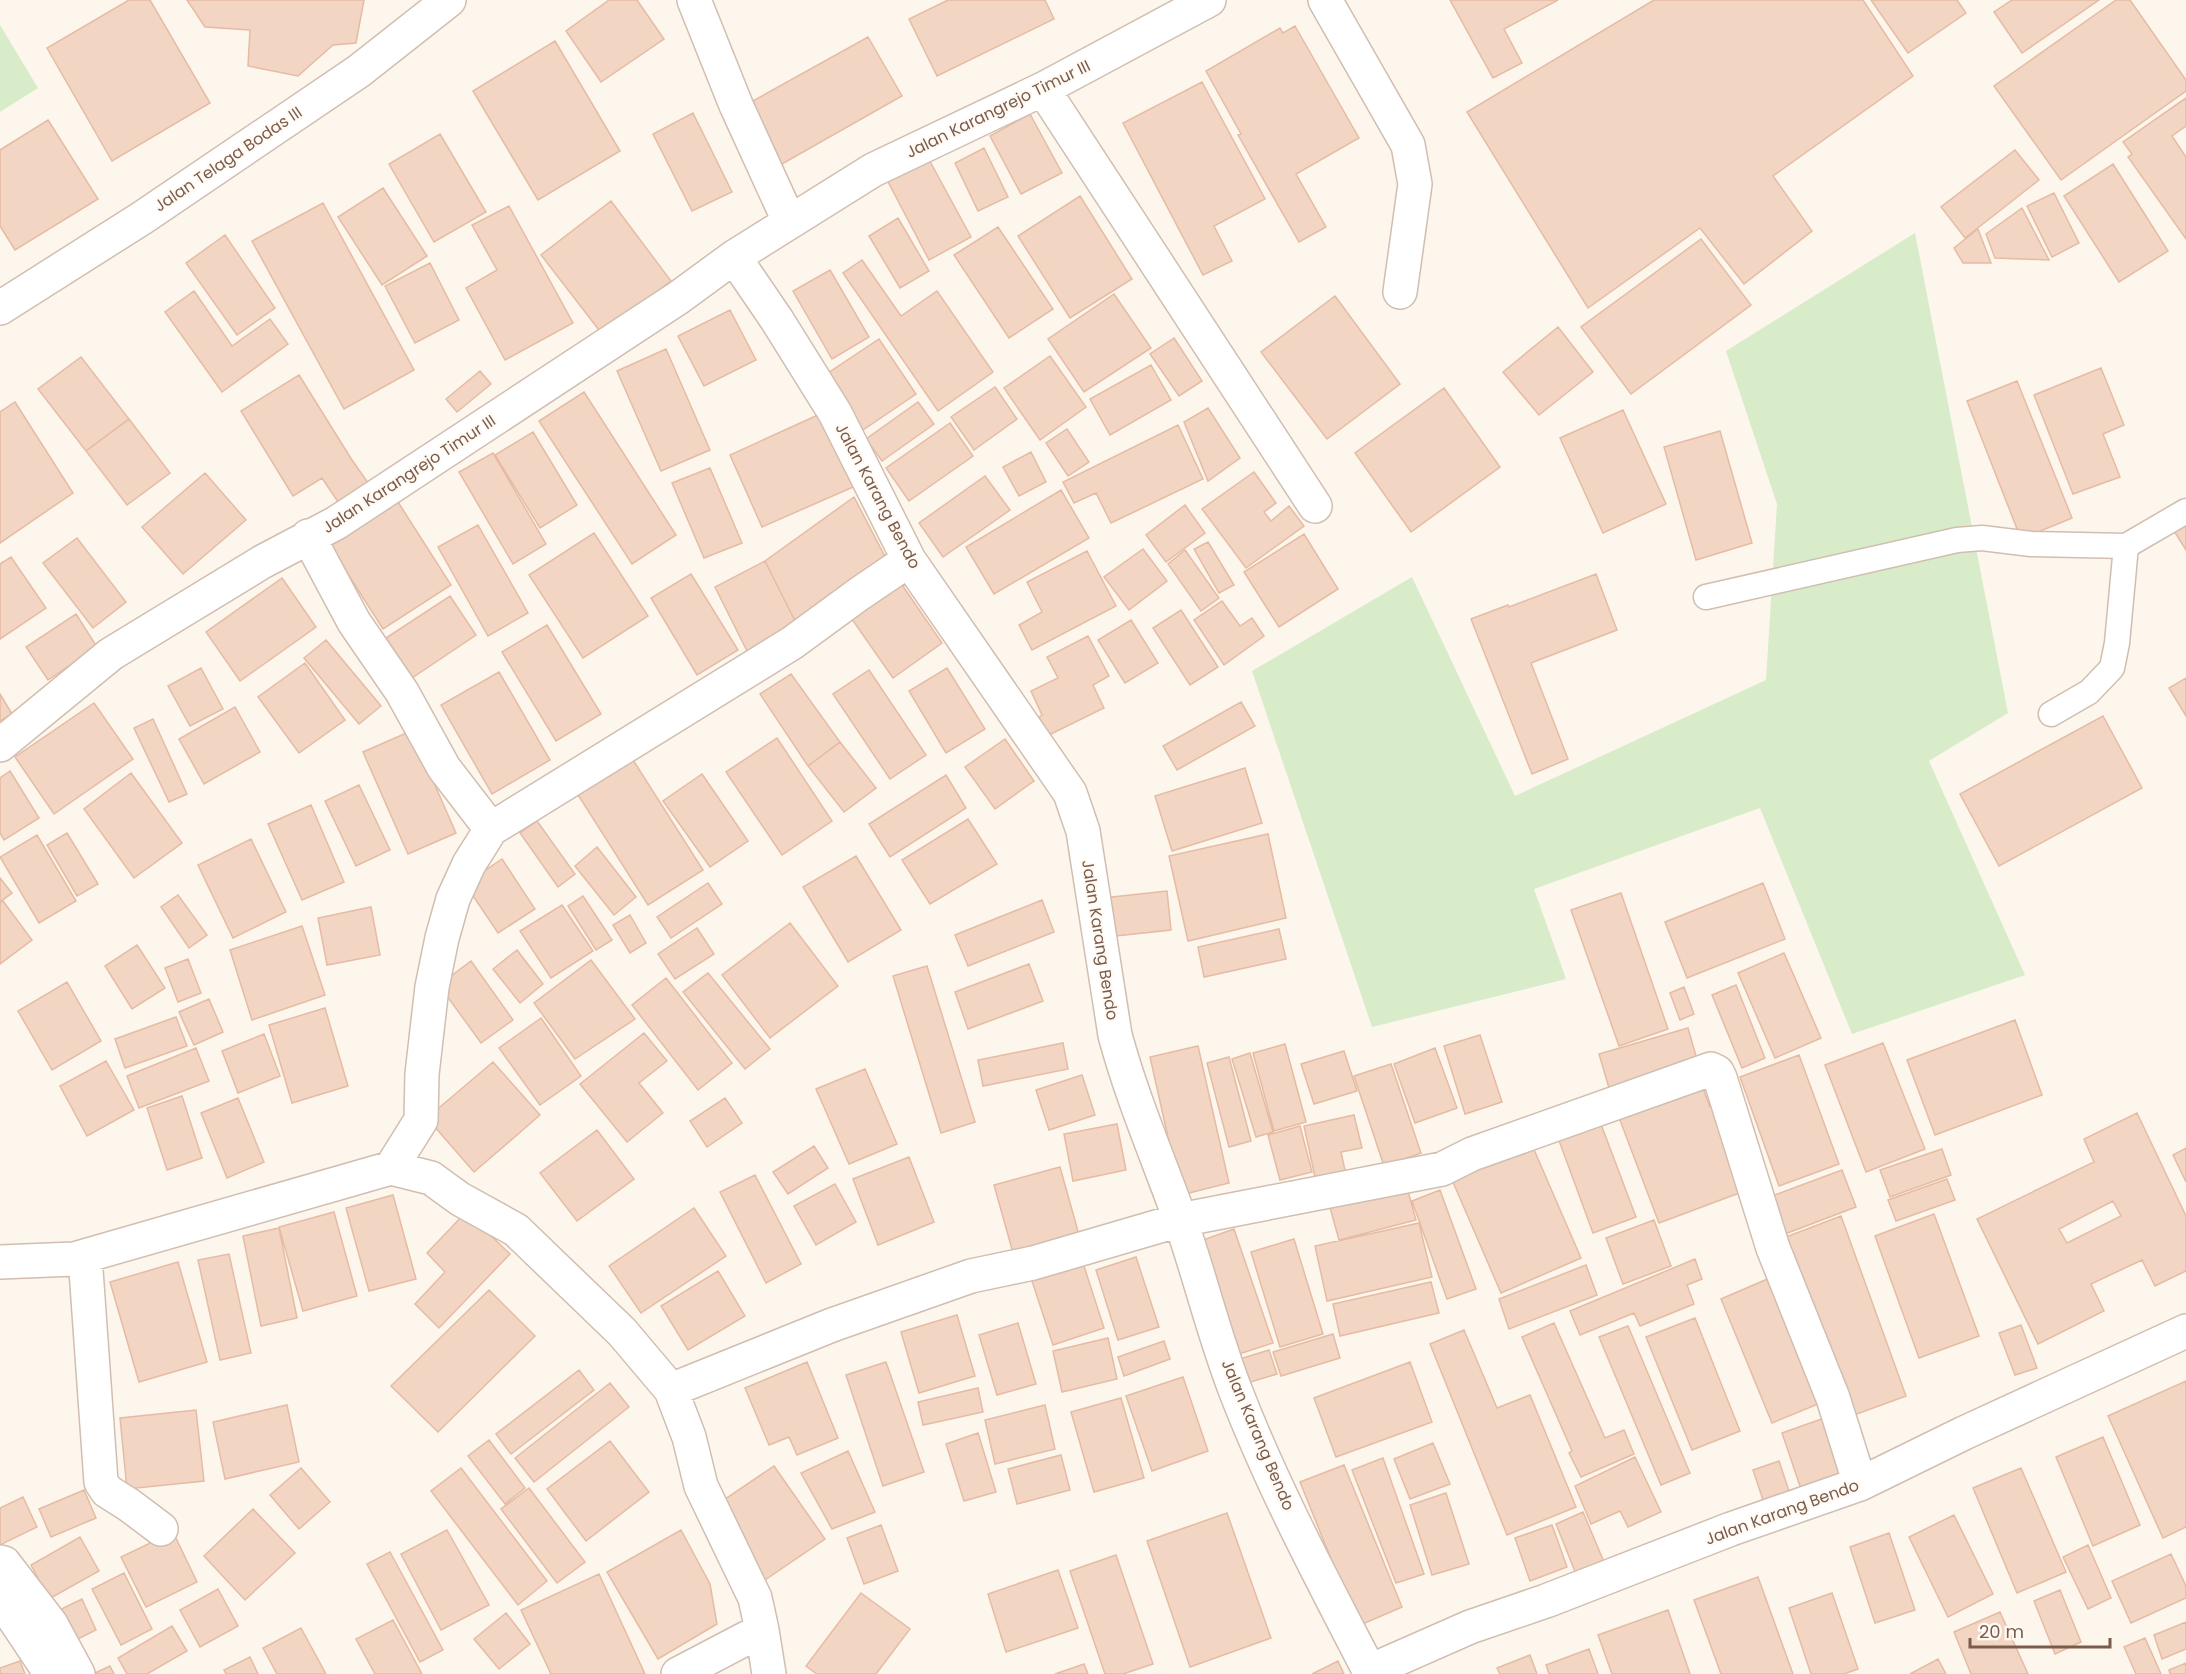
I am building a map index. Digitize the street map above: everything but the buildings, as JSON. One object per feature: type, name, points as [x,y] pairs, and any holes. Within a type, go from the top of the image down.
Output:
[{"type":"street","name":"Jalan Telaga Bodas III","points":[[0,308],[142,218],[358,71],[450,0]]},
{"type":"street","points":[[694,0],[736,105],[789,221]]},
{"type":"street","name":"Jalan Karangrejo Timur III","points":[[0,745],[111,654],[243,573],[308,536],[336,523],[678,298],[789,221],[873,170],[1043,89],[1209,0]]},
{"type":"street","points":[[1325,0],[1408,146],[1415,184],[1400,292]]},
{"type":"street","points":[[1043,89],[1315,506]]},
{"type":"street","name":"Jalan Karang Bendo","points":[[734,257],[777,320],[835,413],[909,560],[1070,794],[1083,831],[1115,1035],[1124,1068],[1180,1220],[1236,1392],[1287,1508],[1371,1673],[1470,1626],[1546,1601],[1731,1530],[1860,1484],[1964,1433],[2186,1331]]},
{"type":"street","points":[[308,536],[337,592],[402,692],[444,768],[491,829]]},
{"type":"street","points":[[392,1168],[422,1120],[422,1074],[432,987],[447,918],[469,864],[491,829],[792,643],[909,560]]},
{"type":"street","points":[[671,1390],[832,1325],[970,1276],[1033,1263],[1180,1220],[1442,1168],[1472,1154],[1711,1069],[1720,1078],[1773,1248],[1833,1398],[1860,1484]]},
{"type":"street","points":[[0,1262],[74,1259],[392,1168],[431,1178],[460,1199],[516,1230],[622,1332],[671,1390],[689,1437],[702,1486],[755,1598],[770,1674]]},
{"type":"street","points":[[85,1256],[101,1482],[107,1491],[161,1529]]},
{"type":"street","points":[[0,1562],[51,1624],[78,1674]]},
{"type":"street","points":[[0,1602],[5,1605],[51,1674]]},
{"type":"street","points":[[678,1674],[762,1630]]},
{"type":"lane","points":[[1707,597],[1958,540],[1982,538],[2031,544],[2127,546],[2186,511]]},
{"type":"lane","points":[[2051,714],[2089,692],[2112,668],[2117,643],[2127,546]]},
{"type":"green space","points":[[0,25],[38,88],[0,112]]},
{"type":"green space","points":[[1915,233],[2008,713],[1929,761],[2025,975],[1852,1034],[1760,808],[1534,889],[1566,979],[1372,1027],[1252,671],[1412,577],[1515,796],[1766,680],[1777,504],[1726,351]]}]
